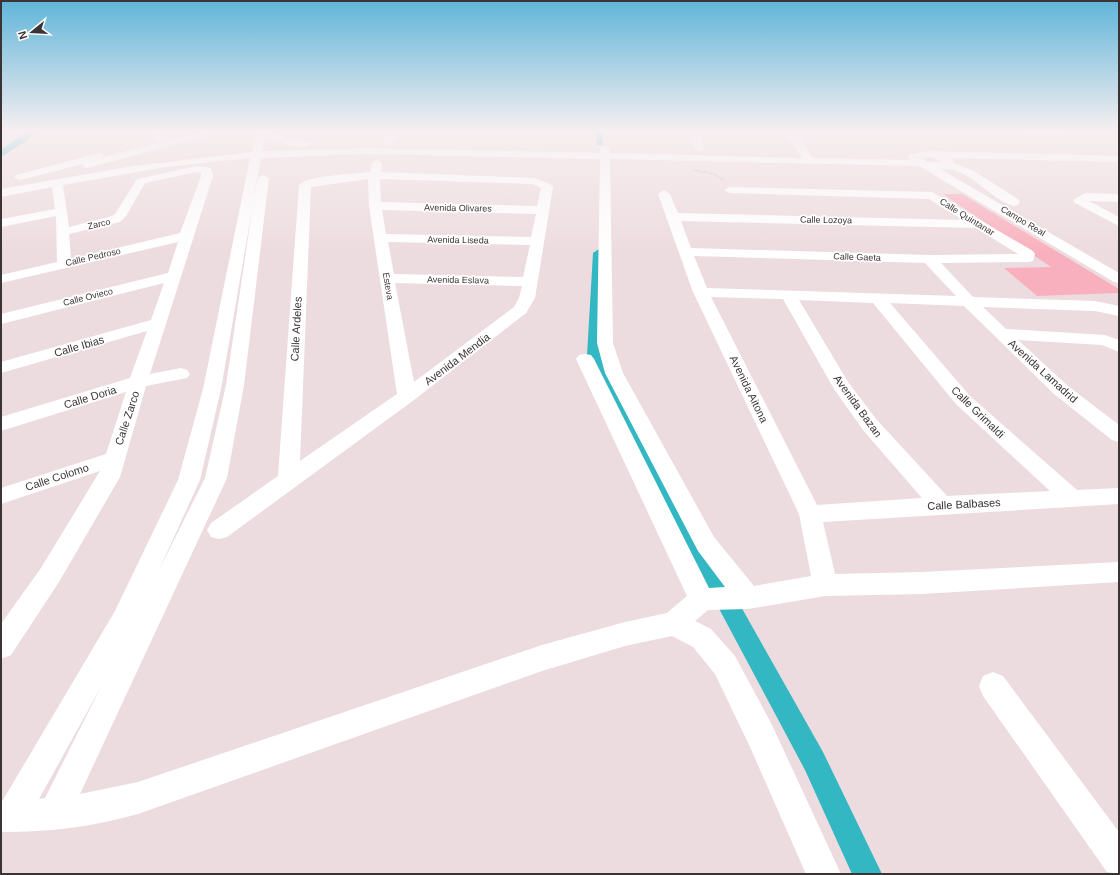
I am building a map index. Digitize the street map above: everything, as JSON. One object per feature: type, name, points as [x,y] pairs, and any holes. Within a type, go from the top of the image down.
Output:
[{"type":"street","points":[[1,183],[46,171]]},
{"type":"street","points":[[1,183],[56,178],[76,171]]},
{"type":"street","points":[[1,192],[90,171]]},
{"type":"street","points":[[56,178],[74,184],[134,171]]},
{"type":"street","name":"Zarco","points":[[63,232],[116,219],[120,216],[141,180],[188,171]]},
{"type":"street","name":"Calle Zarco","points":[[1,646],[50,575],[104,488],[207,176],[207,171]]},
{"type":"street","points":[[7,816],[124,619],[189,480],[212,390],[259,171]]},
{"type":"street","points":[[54,816],[216,478],[235,385],[262,171]]},
{"type":"street","name":"Calle Ardeles","points":[[289,479],[303,188],[310,183],[344,171]]},
{"type":"street","name":"Esteva","points":[[368,171],[407,396]]},
{"type":"street","name":"Avenida Mendia","points":[[219,530],[407,396],[516,314],[526,298],[547,187],[534,181],[439,171]]},
{"type":"street","points":[[605,171],[604,343],[614,373],[706,544],[744,599]]},
{"type":"street","name":"Campo Real","points":[[935,171],[1054,239],[1119,279]]},
{"type":"street","name":"Campo Real","points":[[976,171],[1011,201],[1107,257]]},
{"type":"street","points":[[56,178],[59,206],[67,207]]},
{"type":"street","name":"Calle Quintanar","points":[[730,190],[920,194],[932,196],[942,200],[1028,254],[1028,258]]},
{"type":"street","name":"Avenida Aitona","points":[[664,194],[701,292],[810,514],[825,585]]},
{"type":"street","points":[[1119,198],[1085,197],[1078,200],[1119,222]]},
{"type":"street","name":"Avenida Olivares","points":[[375,206],[542,210]]},
{"type":"street","points":[[64,264],[63,232],[67,207]]},
{"type":"street","points":[[1,223],[67,207]]},
{"type":"street","name":"Calle Lozoya","points":[[672,217],[979,224]]},
{"type":"street","points":[[1054,239],[1055,237],[1061,235],[1070,236]]},
{"type":"street","name":"Calle Pedroso","points":[[1,279],[186,236]]},
{"type":"street","name":"Avenida Liseda","points":[[380,238],[536,241]]},
{"type":"street","name":"Calle Gaeta","points":[[686,252],[929,259],[1028,258]]},
{"type":"street","name":"Avenida Lamadrid","points":[[929,259],[970,303],[1061,390],[1119,435]]},
{"type":"street","name":"Calle Ovieco","points":[[1,319],[174,276]]},
{"type":"street","name":"Avenida Eslava","points":[[387,278],[530,282]]},
{"type":"street","points":[[701,292],[970,303],[1095,306],[1119,311]]},
{"type":"street","name":"Avenida Bazan","points":[[789,296],[840,385],[870,425],[942,504]]},
{"type":"street","name":"Calle Grimaldi","points":[[878,299],[963,400],[1072,498]]},
{"type":"street","points":[[1095,306],[1107,302],[1119,302]]},
{"type":"street","name":"Calle Ibias","points":[[1,368],[158,323]]},
{"type":"street","points":[[1003,334],[1112,343]]},
{"type":"street","points":[[585,359],[707,599]]},
{"type":"street","name":"Calle Doria","points":[[1,424],[138,382],[181,374]]},
{"type":"street","name":"Calle Colomo","points":[[1,496],[114,459]]},
{"type":"street","name":"Calle Balbases","points":[[810,514],[942,504],[1119,496]]},
{"type":"street","points":[[7,816],[54,816],[102,808],[138,798],[542,658],[625,634],[674,624],[707,599],[727,597],[744,599],[825,585],[922,583],[1119,572]]},
{"type":"street","points":[[674,624],[702,638],[725,665],[761,736],[824,874]]},
{"type":"street","points":[[993,686],[1119,860]]},
{"type":"shaded area","points":[[943,194],[962,194],[1119,289],[1119,293],[1037,296],[1004,268],[1051,267]]},
{"type":"waterway","points":[[599,253],[594,355],[604,378],[814,761],[867,874]]}]
